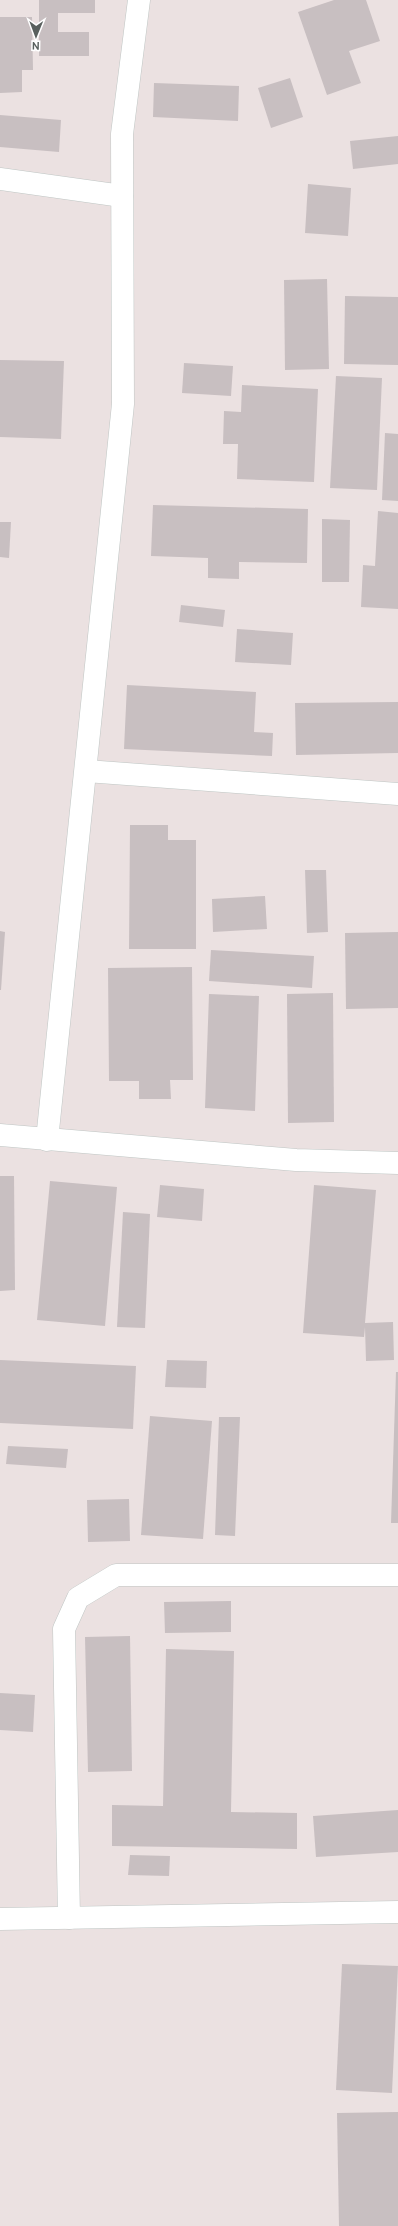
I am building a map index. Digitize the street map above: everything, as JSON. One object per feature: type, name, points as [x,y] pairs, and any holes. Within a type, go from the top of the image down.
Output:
[{"type":"street","points":[[47,1140],[123,404],[122,134],[139,0]]},
{"type":"street","points":[[0,179],[122,196]]},
{"type":"street","points":[[86,771],[398,794]]},
{"type":"street","points":[[0,1135],[296,1160],[398,1163]]},
{"type":"street","points":[[69,1918],[64,1629],[78,1598],[116,1576],[398,1575]]},
{"type":"street","points":[[0,1919],[398,1912]]},
{"type":"building","points":[[39,0],[95,0],[95,13],[58,13],[58,32],[89,32],[89,56],[39,56]]},
{"type":"building","points":[[334,0],[366,0],[380,41],[349,51],[361,83],[327,95],[298,12]]},
{"type":"building","points":[[0,17],[32,17],[33,70],[22,70],[22,92],[0,93]]},
{"type":"building","points":[[290,78],[303,117],[271,128],[258,88]]},
{"type":"building","points":[[154,83],[239,86],[238,121],[153,117]]},
{"type":"building","points":[[0,115],[61,120],[59,152],[0,147]]},
{"type":"building","points":[[398,136],[398,164],[353,169],[350,141]]},
{"type":"building","points":[[308,184],[351,188],[348,236],[305,233]]},
{"type":"building","points":[[327,279],[329,369],[285,370],[284,280]]},
{"type":"building","points":[[345,296],[398,297],[398,365],[344,364]]},
{"type":"building","points":[[0,360],[64,361],[61,439],[0,437]]},
{"type":"building","points":[[184,363],[233,366],[231,396],[182,393]]},
{"type":"building","points":[[336,376],[382,378],[377,490],[330,488]]},
{"type":"building","points":[[242,385],[318,389],[314,482],[237,479],[238,444],[223,444],[224,411],[241,412]]},
{"type":"building","points":[[385,433],[398,434],[398,501],[382,500]]},
{"type":"building","points":[[153,505],[308,509],[307,563],[239,562],[239,579],[208,578],[208,558],[151,556]]},
{"type":"building","points":[[378,511],[398,513],[398,609],[361,607],[363,565],[375,566]]},
{"type":"building","points":[[322,519],[350,520],[349,582],[322,582]]},
{"type":"building","points":[[0,522],[11,522],[9,558],[0,557]]},
{"type":"building","points":[[181,605],[225,610],[223,627],[179,622]]},
{"type":"building","points":[[237,629],[293,633],[291,665],[235,662]]},
{"type":"building","points":[[127,685],[256,692],[254,732],[273,733],[272,756],[124,749]]},
{"type":"building","points":[[398,702],[398,753],[296,755],[295,703]]},
{"type":"building","points":[[130,825],[168,825],[168,840],[196,840],[196,949],[129,949]]},
{"type":"building","points":[[305,870],[326,870],[328,932],[307,933]]},
{"type":"building","points":[[265,896],[267,929],[213,932],[212,899]]},
{"type":"building","points":[[0,931],[5,932],[1,990],[0,990]]},
{"type":"building","points":[[398,932],[398,1008],[346,1009],[345,933]]},
{"type":"building","points":[[211,950],[314,956],[312,988],[209,981]]},
{"type":"building","points":[[192,967],[193,1080],[170,1080],[171,1099],[139,1099],[139,1081],[109,1081],[108,968]]},
{"type":"building","points":[[333,993],[334,1122],[288,1123],[287,994]]},
{"type":"building","points":[[209,994],[259,996],[255,1111],[205,1108]]},
{"type":"building","points":[[0,1176],[14,1176],[15,1290],[0,1291]]},
{"type":"building","points":[[50,1181],[117,1187],[105,1326],[37,1320]]},
{"type":"building","points":[[160,1185],[204,1189],[202,1221],[157,1217]]},
{"type":"building","points":[[314,1185],[376,1190],[365,1323],[393,1322],[394,1360],[366,1361],[365,1327],[364,1337],[303,1333]]},
{"type":"building","points":[[123,1212],[150,1214],[145,1328],[117,1327]]},
{"type":"building","points":[[0,1360],[136,1366],[133,1429],[0,1423]]},
{"type":"building","points":[[167,1360],[207,1361],[206,1388],[165,1387]]},
{"type":"building","points":[[396,1372],[398,1372],[398,1523],[391,1523]]},
{"type":"building","points":[[150,1416],[212,1421],[203,1539],[141,1535]]},
{"type":"building","points":[[219,1417],[240,1417],[235,1536],[215,1535]]},
{"type":"building","points":[[8,1446],[68,1449],[66,1468],[6,1464]]},
{"type":"building","points":[[129,1499],[130,1541],[88,1542],[87,1500]]},
{"type":"building","points":[[231,1601],[231,1632],[165,1633],[164,1602]]},
{"type":"building","points":[[130,1636],[132,1771],[88,1772],[85,1637]]},
{"type":"building","points":[[166,1649],[234,1651],[231,1812],[297,1813],[297,1849],[112,1846],[112,1805],[163,1806]]},
{"type":"building","points":[[0,1693],[35,1695],[33,1732],[0,1730]]},
{"type":"building","points":[[398,1810],[398,1852],[316,1857],[313,1816]]},
{"type":"building","points":[[130,1855],[170,1856],[169,1876],[128,1875]]},
{"type":"building","points":[[342,1964],[398,1966],[392,2093],[336,2090]]},
{"type":"building","points":[[398,2112],[398,2226],[339,2226],[337,2113]]}]
